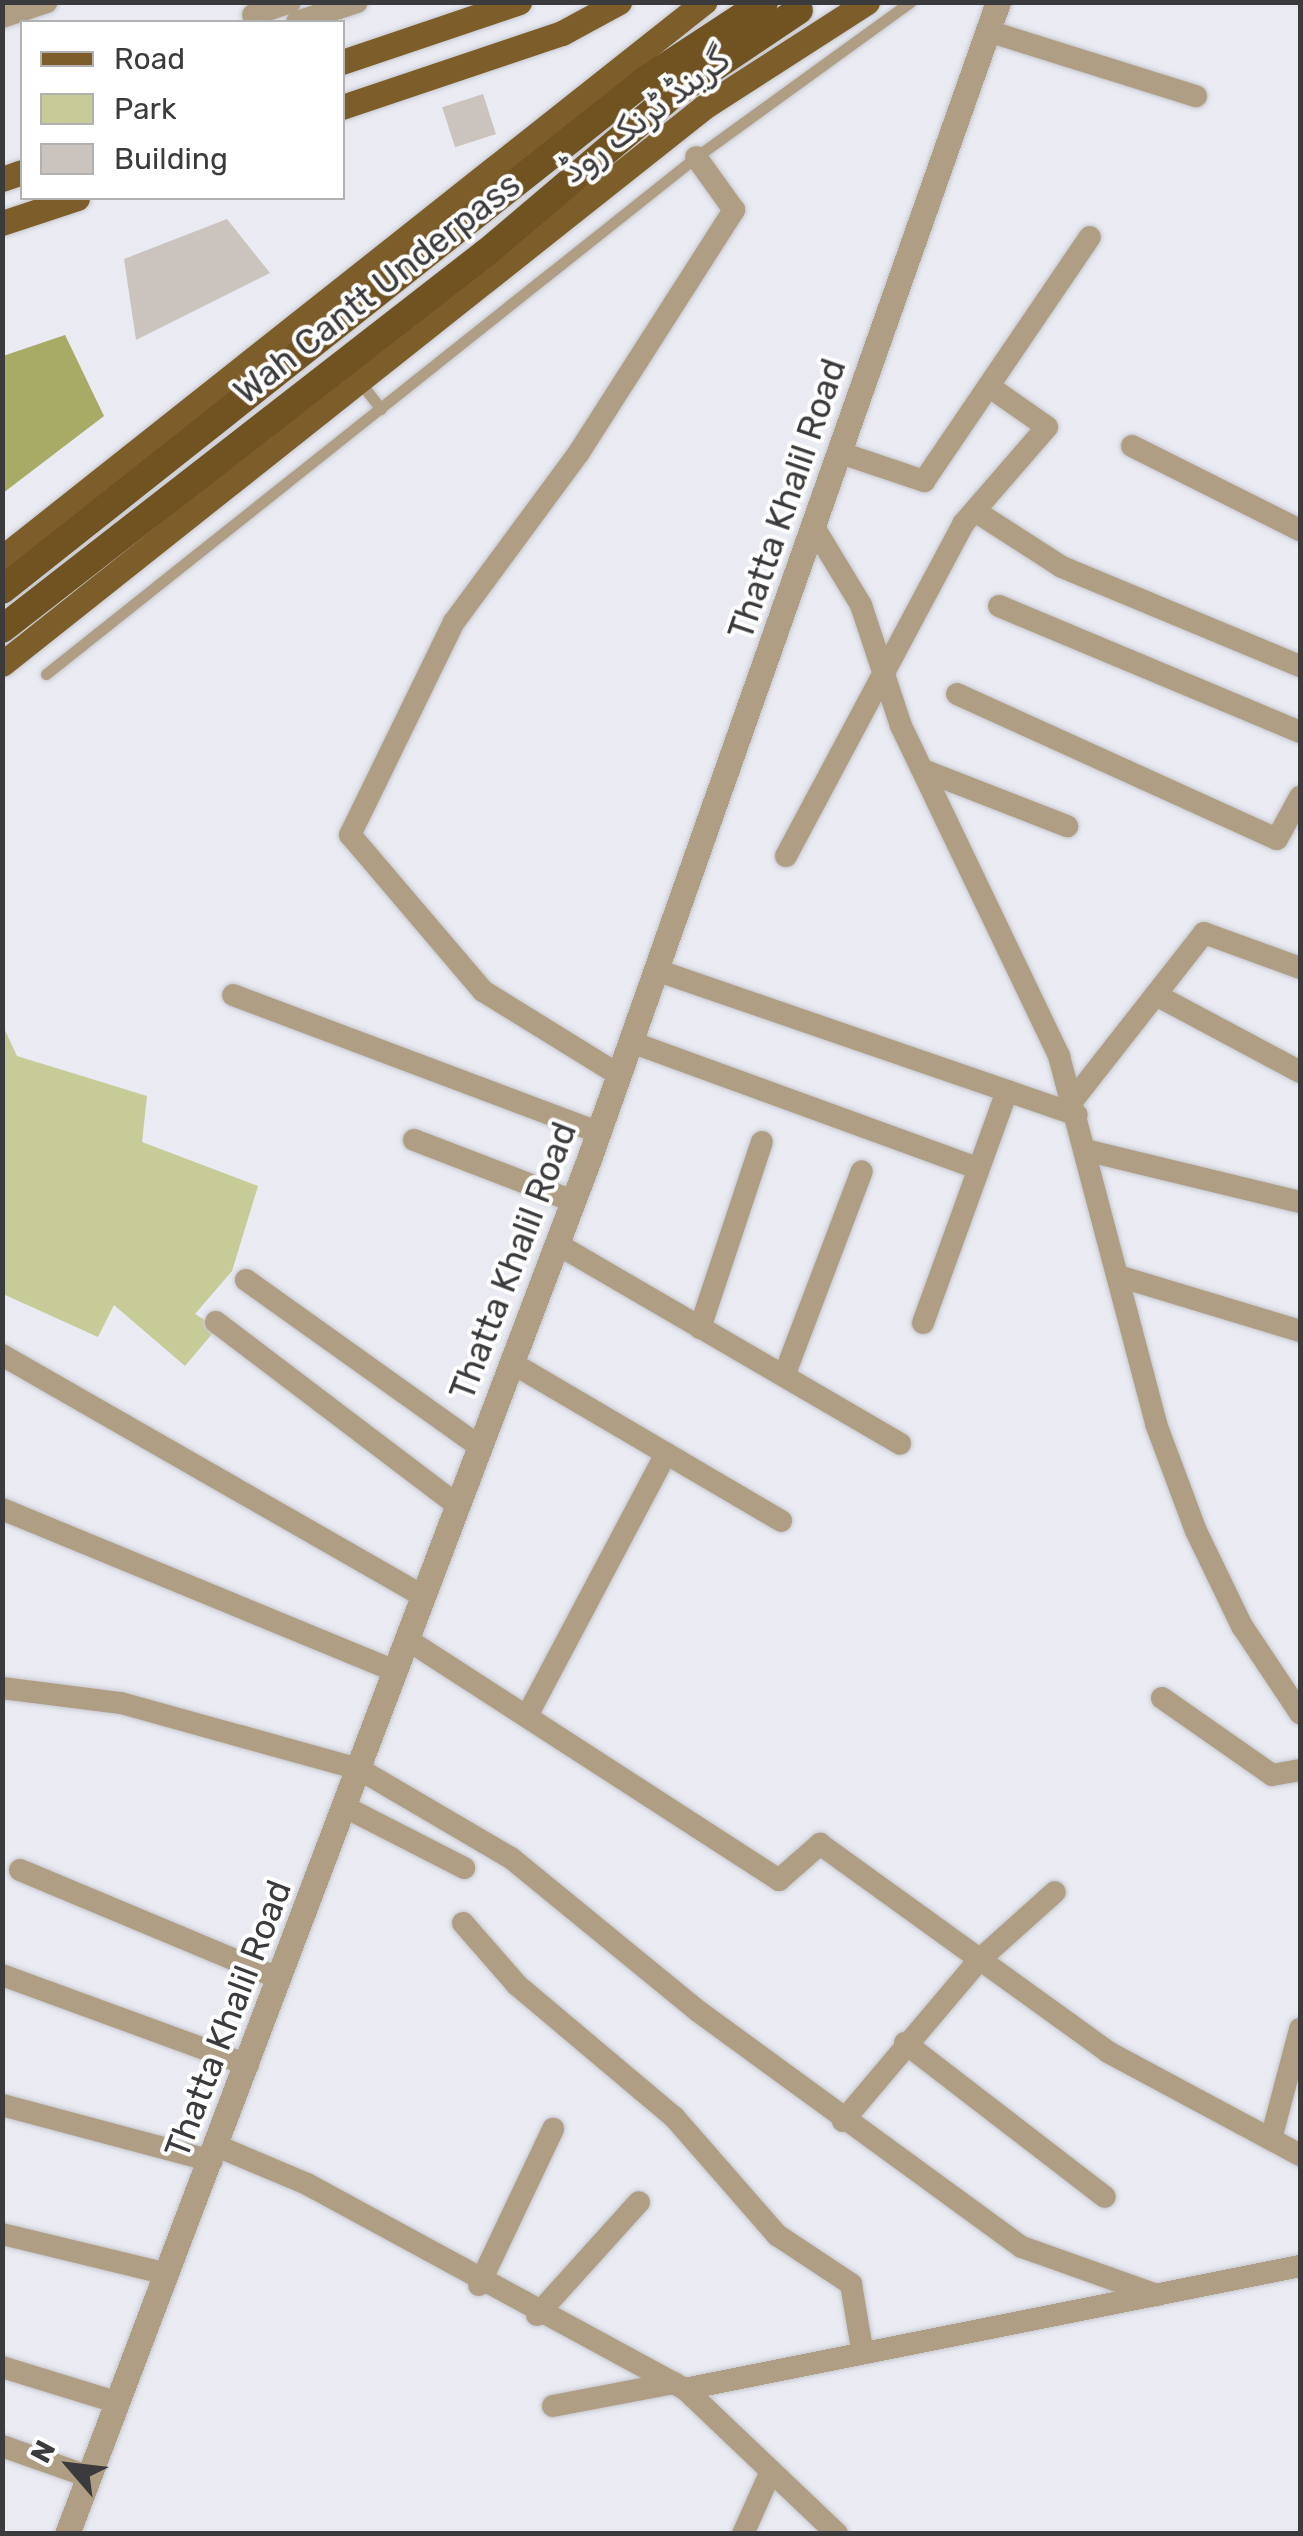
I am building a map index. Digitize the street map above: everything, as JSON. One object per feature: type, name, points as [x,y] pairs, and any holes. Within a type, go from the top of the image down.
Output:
[{"type":"highway","name":"Wah Cantt Underpass","points":[[2,590],[647,79],[764,2]]},
{"type":"highway","name":"Wah Cantt Underpass","points":[[2,628],[487,252],[672,96],[799,10]]},
{"type":"main road","points":[[345,61],[519,2]]},
{"type":"main road","points":[[345,106],[562,33],[620,2]]},
{"type":"main road","name":"گرینڈ ٹرنک روڈ","points":[[2,558],[704,2]]},
{"type":"main road","name":"گرینڈ ٹرنک روڈ","points":[[2,664],[363,386],[704,107],[867,2]]},
{"type":"main road","points":[[2,223],[71,200]]},
{"type":"street","points":[[7,11],[47,2]]},
{"type":"street","points":[[252,13],[290,2]]},
{"type":"street","points":[[303,20],[357,2]]},
{"type":"street","name":"Thatta Khalil Road","points":[[67,2534],[248,2065],[619,1076],[998,2]]},
{"type":"street","points":[[988,30],[1196,96]]},
{"type":"street","points":[[619,1076],[482,991],[350,835],[454,622],[578,454],[734,210],[696,157]]},
{"type":"street","points":[[841,453],[924,482],[992,388],[1090,237]]},
{"type":"street","points":[[786,856],[975,511],[1047,428],[992,388]]},
{"type":"street","points":[[1132,446],[1300,530]]},
{"type":"street","points":[[975,511],[1062,567],[1300,666]]},
{"type":"street","points":[[815,528],[862,605],[923,770],[1006,931],[1075,1108],[1118,1276],[1196,1531],[1242,1626],[1300,1713]]},
{"type":"street","points":[[999,606],[1300,732]]},
{"type":"street","points":[[958,694],[1277,839],[1300,797]]},
{"type":"street","points":[[923,770],[1067,826]]},
{"type":"street","points":[[1075,1108],[1156,995],[1210,930],[1300,968]]},
{"type":"street","points":[[656,970],[1007,1091],[1075,1108]]},
{"type":"street","points":[[232,995],[598,1132]]},
{"type":"street","points":[[1156,995],[1300,1072]]},
{"type":"street","points":[[631,1042],[979,1169]]},
{"type":"street","points":[[924,1323],[1007,1091]]},
{"type":"street","points":[[414,1140],[573,1201]]},
{"type":"street","points":[[700,1328],[762,1142]]},
{"type":"street","points":[[1089,1151],[1300,1202]]},
{"type":"street","points":[[784,1376],[862,1172]]},
{"type":"street","points":[[557,1244],[900,1444]]},
{"type":"street","points":[[1118,1276],[1300,1332]]},
{"type":"street","points":[[246,1280],[480,1447]]},
{"type":"street","points":[[216,1322],[458,1506]]},
{"type":"street","points":[[2,1356],[424,1597]]},
{"type":"street","points":[[512,1363],[781,1521]]},
{"type":"street","points":[[527,1716],[666,1453]]},
{"type":"street","points":[[2,1510],[396,1671]]},
{"type":"street","points":[[408,1640],[778,1880],[820,1844],[978,1962],[1108,2052],[1300,2155]]},
{"type":"street","points":[[2,1688],[121,1703],[359,1769],[511,1858],[843,2121],[1022,2248],[1157,2295]]},
{"type":"street","points":[[1162,1698],[1272,1775],[1300,1770]]},
{"type":"street","points":[[345,1807],[464,1868]]},
{"type":"street","points":[[20,1870],[280,1979]]},
{"type":"street","points":[[843,2121],[905,2043],[978,1962],[1055,1892]]},
{"type":"street","points":[[462,1924],[516,1985],[674,2117],[777,2235],[851,2284],[862,2348]]},
{"type":"street","points":[[2,1975],[248,2065]]},
{"type":"street","points":[[1271,2139],[1295,2069],[1300,2029]]},
{"type":"street","points":[[905,2043],[1105,2198]]},
{"type":"street","points":[[2,2105],[214,2154],[307,2184],[536,2316],[679,2386],[837,2534]]},
{"type":"street","points":[[479,2285],[552,2128]]},
{"type":"street","points":[[536,2316],[639,2202]]},
{"type":"street","points":[[2,2234],[167,2274]]},
{"type":"street","points":[[552,2406],[679,2386],[1300,2266]]},
{"type":"street","points":[[2,2366],[116,2402]]},
{"type":"street","points":[[2,2446],[87,2476]]},
{"type":"street","points":[[744,2534],[771,2471]]},
{"type":"lane","points":[[46,674],[696,157],[910,2]]},
{"type":"lane","points":[[363,386],[381,408]]},
{"type":"green space","points":[[65,335],[104,416],[3,493],[3,356]]},
{"type":"green space","points":[[2,1024],[17,1056],[147,1096],[142,1142],[258,1186],[232,1271],[195,1314],[217,1328],[185,1366],[114,1305],[98,1337],[3,1294]]},
{"type":"building","points":[[483,94],[496,134],[455,147],[442,107]]},
{"type":"building","points":[[227,219],[270,273],[136,340],[124,259]]}]
